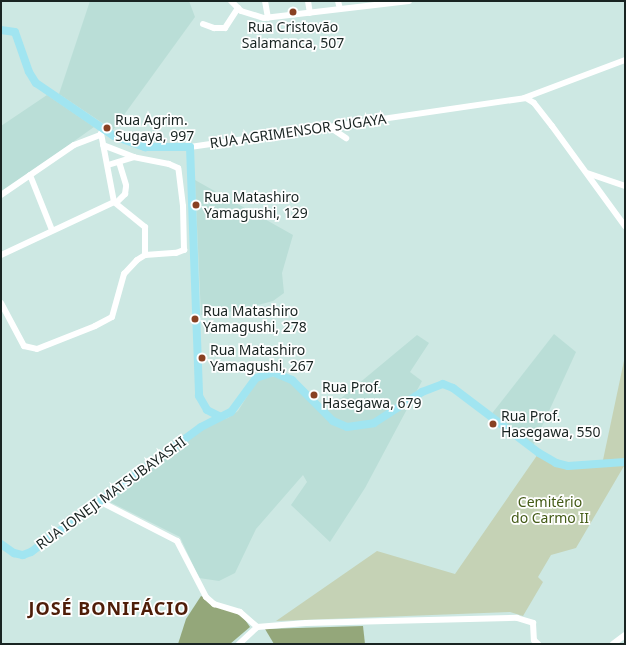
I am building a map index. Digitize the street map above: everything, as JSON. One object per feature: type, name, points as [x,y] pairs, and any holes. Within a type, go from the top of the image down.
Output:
[{"type":"main road","name":"RUA AGRIMENSOR SUGAYA","points":[[1,30],[15,32],[29,72],[36,83],[102,132],[145,147],[190,147]]},
{"type":"main road","points":[[190,147],[199,396],[207,410],[219,416]]},
{"type":"main road","name":"RUA IONEJI MATSUBAYASHI","points":[[1,544],[14,553],[27,554],[219,416],[235,408],[256,378],[272,372],[292,380],[333,421],[347,427],[374,423],[422,392],[443,384],[453,388],[539,453],[556,463],[568,466],[625,462]]},
{"type":"street","points":[[231,1],[238,8],[250,15],[268,18],[340,9],[368,3],[409,1]]},
{"type":"street","points":[[265,1],[268,18]]},
{"type":"street","points":[[308,1],[310,13]]},
{"type":"street","points":[[338,1],[340,9]]},
{"type":"street","points":[[203,24],[214,28],[225,28],[235,16],[238,8]]},
{"type":"street","name":"RUA AGRIMENSOR SUGAYA","points":[[190,147],[524,98],[625,60]]},
{"type":"street","points":[[524,98],[534,103],[625,226]]},
{"type":"street","points":[[328,126],[346,138]]},
{"type":"street","points":[[1,195],[74,145],[102,132],[103,145],[115,202],[145,226],[147,235],[145,255]]},
{"type":"street","points":[[1,303],[24,346],[37,349],[95,326],[112,317],[124,274],[145,255],[176,253],[184,250],[181,176],[175,166],[134,157],[103,145]]},
{"type":"street","points":[[108,165],[134,157]]},
{"type":"street","points":[[1,255],[115,202],[125,194],[126,186],[119,162]]},
{"type":"street","points":[[587,173],[625,186]]},
{"type":"street","points":[[30,175],[52,230]]},
{"type":"street","points":[[99,501],[177,541],[206,597],[214,604],[240,612],[257,627]]},
{"type":"street","points":[[239,644],[257,627],[306,623],[517,618],[533,623],[534,640],[538,644]]},
{"type":"street","points":[[613,644],[625,635]]},
{"type":"shaded area","points":[[90,1],[189,1],[195,17],[113,130],[59,94]]},
{"type":"shaded area","points":[[47,95],[94,127],[1,193],[1,126]]},
{"type":"shaded area","points":[[195,180],[293,235],[282,273],[284,293],[273,301],[235,311],[201,315]]},
{"type":"shaded area","points":[[554,334],[576,352],[533,446],[490,416]]},
{"type":"shaded area","points":[[417,335],[429,343],[410,372],[422,381],[365,488],[330,542],[291,505],[307,482],[303,475],[256,529],[235,573],[219,581],[199,578],[180,537],[104,499],[210,423],[228,418],[238,411],[256,382],[270,376],[287,379],[322,414]]},
{"type":"green space","points":[[625,356],[625,459],[603,460]]},
{"type":"green space","name":"Cemitério do Carmo II","points":[[538,454],[550,462],[624,466],[576,548],[551,555],[538,577],[543,582],[523,616],[510,612],[276,621],[377,551],[455,574]]},
{"type":"green space","points":[[201,596],[241,614],[250,627],[230,644],[178,644],[186,619]]},
{"type":"green space","points":[[363,626],[365,644],[274,644],[265,629]]},
{"type":"place","name":"Rua Cristovão Salamanca, 507","points":[[293,12]]},
{"type":"place","name":"Rua Agrim. Sugaya, 997","points":[[107,128]]},
{"type":"place","name":"Rua Matashiro Yamagushi, 129","points":[[196,205]]},
{"type":"place","name":"Rua Matashiro Yamagushi, 278","points":[[195,319]]},
{"type":"place","name":"Rua Matashiro Yamagushi, 267","points":[[202,358]]},
{"type":"place","name":"Rua Prof. Hasegawa, 679","points":[[314,395]]},
{"type":"place","name":"Rua Prof. Hasegawa, 550","points":[[493,424]]},
{"type":"district","name":"JOSÉ BONIFÁCIO","points":[[109,608]]}]
